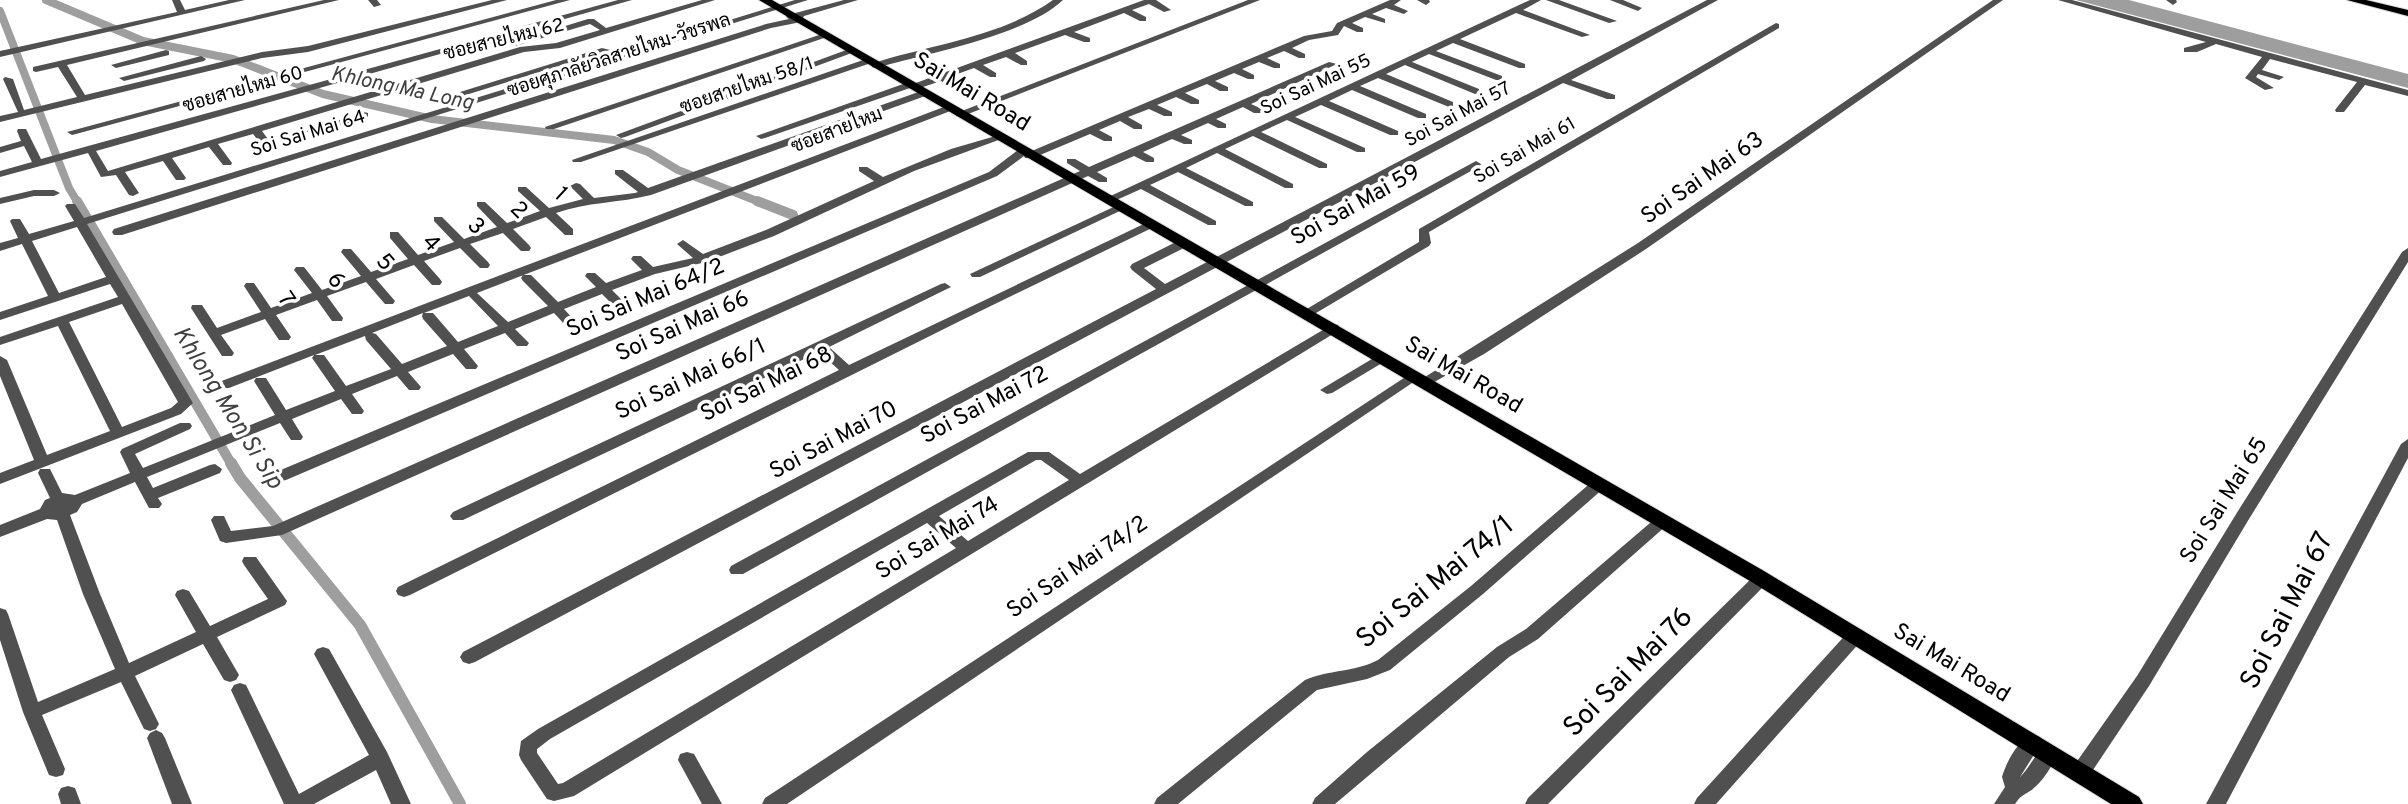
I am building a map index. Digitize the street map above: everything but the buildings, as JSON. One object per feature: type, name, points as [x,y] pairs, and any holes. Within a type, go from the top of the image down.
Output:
[{"type":"main road","points":[[2352,0],[2408,11]]},
{"type":"main road","points":[[2368,0],[2408,11]]},
{"type":"main road","name":"Sai Mai Road","points":[[782,9],[1022,152],[1333,328],[1761,579],[2131,804]]},
{"type":"street","points":[[176,0],[182,13]]},
{"type":"street","points":[[1,53],[241,0]]},
{"type":"street","points":[[0,119],[247,58],[308,49],[503,0]]},
{"type":"street","points":[[72,132],[566,0]]},
{"type":"street","name":"ซอยสายไหม 60","points":[[0,174],[628,0]]},
{"type":"street","name":"ซอยสายไหม 62","points":[[93,153],[105,175],[486,60],[515,43],[557,46],[711,0]]},
{"type":"street","points":[[436,101],[782,9],[804,0]]},
{"type":"street","points":[[782,9],[854,0]]},
{"type":"street","points":[[1042,0],[1056,3]]},
{"type":"street","name":"ซอยสายไหม","points":[[224,385],[710,197],[1256,0]]},
{"type":"street","name":"Soi Sai Mai 64/2","points":[[281,476],[993,174],[1022,152],[1058,143],[1307,38],[1335,33],[1343,23],[1397,0]]},
{"type":"street","name":"Soi Sai Mai 55","points":[[1114,203],[1142,185],[1538,0]]},
{"type":"street","points":[[1550,0],[1612,21]]},
{"type":"street","points":[[1614,0],[1638,8]]},
{"type":"street","name":"Soi Sai Mai 57","points":[[1219,263],[1714,0]]},
{"type":"street","name":"Soi Sai Mai 63","points":[[1418,379],[1479,351],[1642,246],[1999,0]]},
{"type":"street","points":[[2062,0],[2408,93]]},
{"type":"street","points":[[214,333],[547,212],[590,200],[613,200],[647,193],[1124,10],[1151,1],[1167,9]]},
{"type":"street","name":"ซอยสายไหม 58/1","points":[[577,160],[874,64],[1004,27],[1037,15],[1056,3]]},
{"type":"street","points":[[36,69],[329,4]]},
{"type":"street","points":[[1386,5],[1404,12]]},
{"type":"street","name":"Soi Sai Mai 64","points":[[0,247],[747,16],[782,9]]},
{"type":"street","name":"ซอยศุภาลัยวิลสายไหม-วัชรพล","points":[[118,232],[769,26],[782,9]]},
{"type":"street","points":[[1124,10],[1143,19]]},
{"type":"street","points":[[1516,10],[1585,35]]},
{"type":"street","points":[[1364,14],[1382,21]]},
{"type":"street","points":[[1098,20],[1117,28]]},
{"type":"street","points":[[515,43],[592,21],[602,28]]},
{"type":"street","points":[[235,23],[244,36]]},
{"type":"street","points":[[1343,23],[1360,30]]},
{"type":"street","name":"Soi Sai Mai 61","points":[[1306,313],[1425,243],[1423,231],[1776,26]]},
{"type":"street","points":[[556,31],[568,39]]},
{"type":"street","points":[[1066,32],[1087,40]]},
{"type":"street","points":[[550,127],[825,36]]},
{"type":"street","points":[[1313,38],[1328,44]]},
{"type":"street","points":[[1454,40],[1522,66]]},
{"type":"street","points":[[2187,50],[2197,49],[2215,41]]},
{"type":"street","points":[[469,47],[486,60]]},
{"type":"street","points":[[1284,48],[1302,56]]},
{"type":"street","points":[[621,135],[852,51]]},
{"type":"street","points":[[1429,51],[1499,78]]},
{"type":"street","points":[[107,53],[126,81],[201,59]]},
{"type":"street","points":[[116,65],[166,53]]},
{"type":"street","points":[[1007,53],[1024,63]]},
{"type":"street","points":[[2268,55],[2250,79],[2269,88]]},
{"type":"street","points":[[432,58],[448,71]]},
{"type":"street","points":[[1258,58],[1277,66]]},
{"type":"street","points":[[1405,62],[1475,91]]},
{"type":"street","points":[[61,63],[80,96]]},
{"type":"street","name":"Soi Sai Mai 66","points":[[219,520],[226,537],[276,531],[1332,64]]},
{"type":"street","points":[[975,65],[993,75]]},
{"type":"street","points":[[394,68],[409,83]]},
{"type":"street","points":[[1234,69],[1251,77]]},
{"type":"street","points":[[2256,71],[2279,78]]},
{"type":"street","points":[[1379,75],[1449,104]]},
{"type":"street","points":[[941,79],[959,87]]},
{"type":"street","points":[[1206,80],[1224,89]]},
{"type":"street","points":[[1563,80],[1611,97]]},
{"type":"street","points":[[2340,110],[2363,81]]},
{"type":"street","points":[[0,92],[10,84],[20,112]]},
{"type":"street","points":[[1353,86],[1422,116]]},
{"type":"street","points":[[761,136],[916,89]]},
{"type":"street","points":[[1269,91],[1284,98]]},
{"type":"street","points":[[1177,93],[1195,102]]},
{"type":"street","points":[[1321,101],[1394,133]]},
{"type":"street","points":[[1242,103],[1258,111]]},
{"type":"street","points":[[1149,105],[1168,114]]},
{"type":"street","points":[[284,107],[313,134],[354,114]]},
{"type":"street","points":[[234,113],[271,150]]},
{"type":"street","points":[[1120,117],[1138,127]]},
{"type":"street","points":[[1288,117],[1361,150]]},
{"type":"street","points":[[1206,118],[1222,126]]},
{"type":"street","points":[[188,126],[227,163]]},
{"type":"street","points":[[1090,130],[1108,139]]},
{"type":"street","points":[[22,131],[42,161]]},
{"type":"street","points":[[1171,134],[1188,142]]},
{"type":"street","points":[[1254,134],[1323,166]]},
{"type":"street","points":[[0,531],[55,509],[70,497],[76,500],[605,288],[651,271],[702,259],[770,233],[881,181],[995,135]]},
{"type":"street","points":[[145,138],[180,178]]},
{"type":"street","points":[[0,150],[28,142]]},
{"type":"street","points":[[1058,143],[1089,172],[1103,180]]},
{"type":"street","points":[[1218,150],[1289,186]]},
{"type":"street","points":[[1133,151],[1150,160]]},
{"type":"street","name":"Soi Sai Mai 59","points":[[1257,285],[1476,164]]},
{"type":"street","points":[[1179,168],[1249,204]]},
{"type":"street","points":[[863,169],[881,181]]},
{"type":"street","points":[[119,171],[133,192]]},
{"type":"street","points":[[619,172],[647,193]]},
{"type":"street","points":[[1142,185],[1212,223]]},
{"type":"street","points":[[576,186],[590,200]]},
{"type":"street","name":"1","points":[[522,189],[569,232]]},
{"type":"street","points":[[0,201],[34,193],[54,193]]},
{"type":"street","points":[[976,274],[1114,203]]},
{"type":"street","name":"2","points":[[481,204],[525,248]]},
{"type":"street","points":[[0,480],[44,468],[118,433],[176,411],[186,403],[113,279],[83,222],[71,206]]},
{"type":"street","name":"3","points":[[438,219],[484,265]]},
{"type":"street","points":[[16,221],[55,298]]},
{"type":"street","name":"Soi Sai Mai 68","points":[[404,591],[1152,224]]},
{"type":"street","name":"4","points":[[394,235],[436,282]]},
{"type":"street","points":[[1165,290],[1136,267],[1184,243]]},
{"type":"street","points":[[683,244],[702,259]]},
{"type":"street","name":"5","points":[[347,252],[389,301]]},
{"type":"street","name":"Soi Sai Mai 65","points":[[2080,774],[2143,681],[2252,500],[2408,253]]},
{"type":"street","points":[[637,259],[651,271]]},
{"type":"street","name":"Soi Sai Mai 70","points":[[469,657],[1219,263]]},
{"type":"street","name":"6","points":[[300,270],[337,318]]},
{"type":"street","points":[[591,276],[620,304]]},
{"type":"street","points":[[527,278],[571,323]]},
{"type":"street","points":[[0,316],[113,279]]},
{"type":"street","name":"Soi Sai Mai 72","points":[[737,570],[1257,285]]},
{"type":"street","name":"7","points":[[250,286],[284,337]]},
{"type":"street","name":"Soi Sai Mai 66/1","points":[[458,516],[945,287]]},
{"type":"street","points":[[475,296],[522,343]]},
{"type":"street","points":[[0,341],[125,299]]},
{"type":"street","points":[[197,309],[227,353]]},
{"type":"street","points":[[428,316],[471,366]]},
{"type":"street","points":[[62,320],[118,433]]},
{"type":"street","name":"Soi Sai Mai 74","points":[[928,514],[533,741],[528,746],[528,755],[554,793],[567,790],[1333,328]]},
{"type":"street","points":[[371,337],[414,387]]},
{"type":"street","points":[[819,345],[848,371]]},
{"type":"street","points":[[1327,390],[1382,357]]},
{"type":"street","points":[[319,358],[357,411]]},
{"type":"street","points":[[2,369],[44,468],[55,509],[183,804]]},
{"type":"street","name":"Soi Sai Mai 74/2","points":[[772,804],[1418,379]]},
{"type":"street","points":[[261,381],[296,437]]},
{"type":"street","points":[[184,426],[127,452],[151,500],[215,469]]},
{"type":"street","name":"Soi Sai Mai 67","points":[[2216,804],[2263,722],[2297,649],[2408,444]]},
{"type":"street","points":[[966,548],[928,514],[1038,453],[1079,480]]},
{"type":"street","name":"Soi Sai Mai 74/1","points":[[1164,804],[1311,685],[1327,678],[1368,673],[1384,665],[1477,590],[1599,484]]},
{"type":"street","points":[[1322,804],[1503,652],[1532,634],[1662,521]]},
{"type":"street","points":[[32,712],[124,673],[279,601],[250,561]]},
{"type":"street","name":"Soi Sai Mai 76","points":[[1535,804],[1761,579]]},
{"type":"street","points":[[183,595],[235,683],[296,804],[380,758]]},
{"type":"street","points":[[0,614],[32,712],[56,769]]},
{"type":"street","points":[[1704,804],[1856,635]]},
{"type":"street","points":[[323,654],[380,758],[401,804]]},
{"type":"street","points":[[2015,788],[2011,777],[2014,768],[2033,742]]},
{"type":"street","points":[[2004,804],[2015,788],[2026,784],[2049,753]]},
{"type":"street","points":[[687,760],[712,804]]},
{"type":"shaded area","points":[[2076,0],[2129,0],[2408,74],[2408,88]]},
{"type":"waterway","name":"Khlong Ma Long","points":[[46,0],[143,41],[233,59],[323,94],[432,119],[614,140],[648,152],[678,170],[762,203]]},
{"type":"waterway","name":"Khlong Mon Si Sip","points":[[0,11],[69,188],[78,203]]},
{"type":"waterway","name":"Khlong Mon Si Sip","points":[[77,201],[232,465]]},
{"type":"waterway","name":"Khlong Ma Long","points":[[757,201],[793,215]]},
{"type":"waterway","name":"Khlong Mon Si Sip","points":[[231,463],[240,478],[360,625],[460,804]]}]
